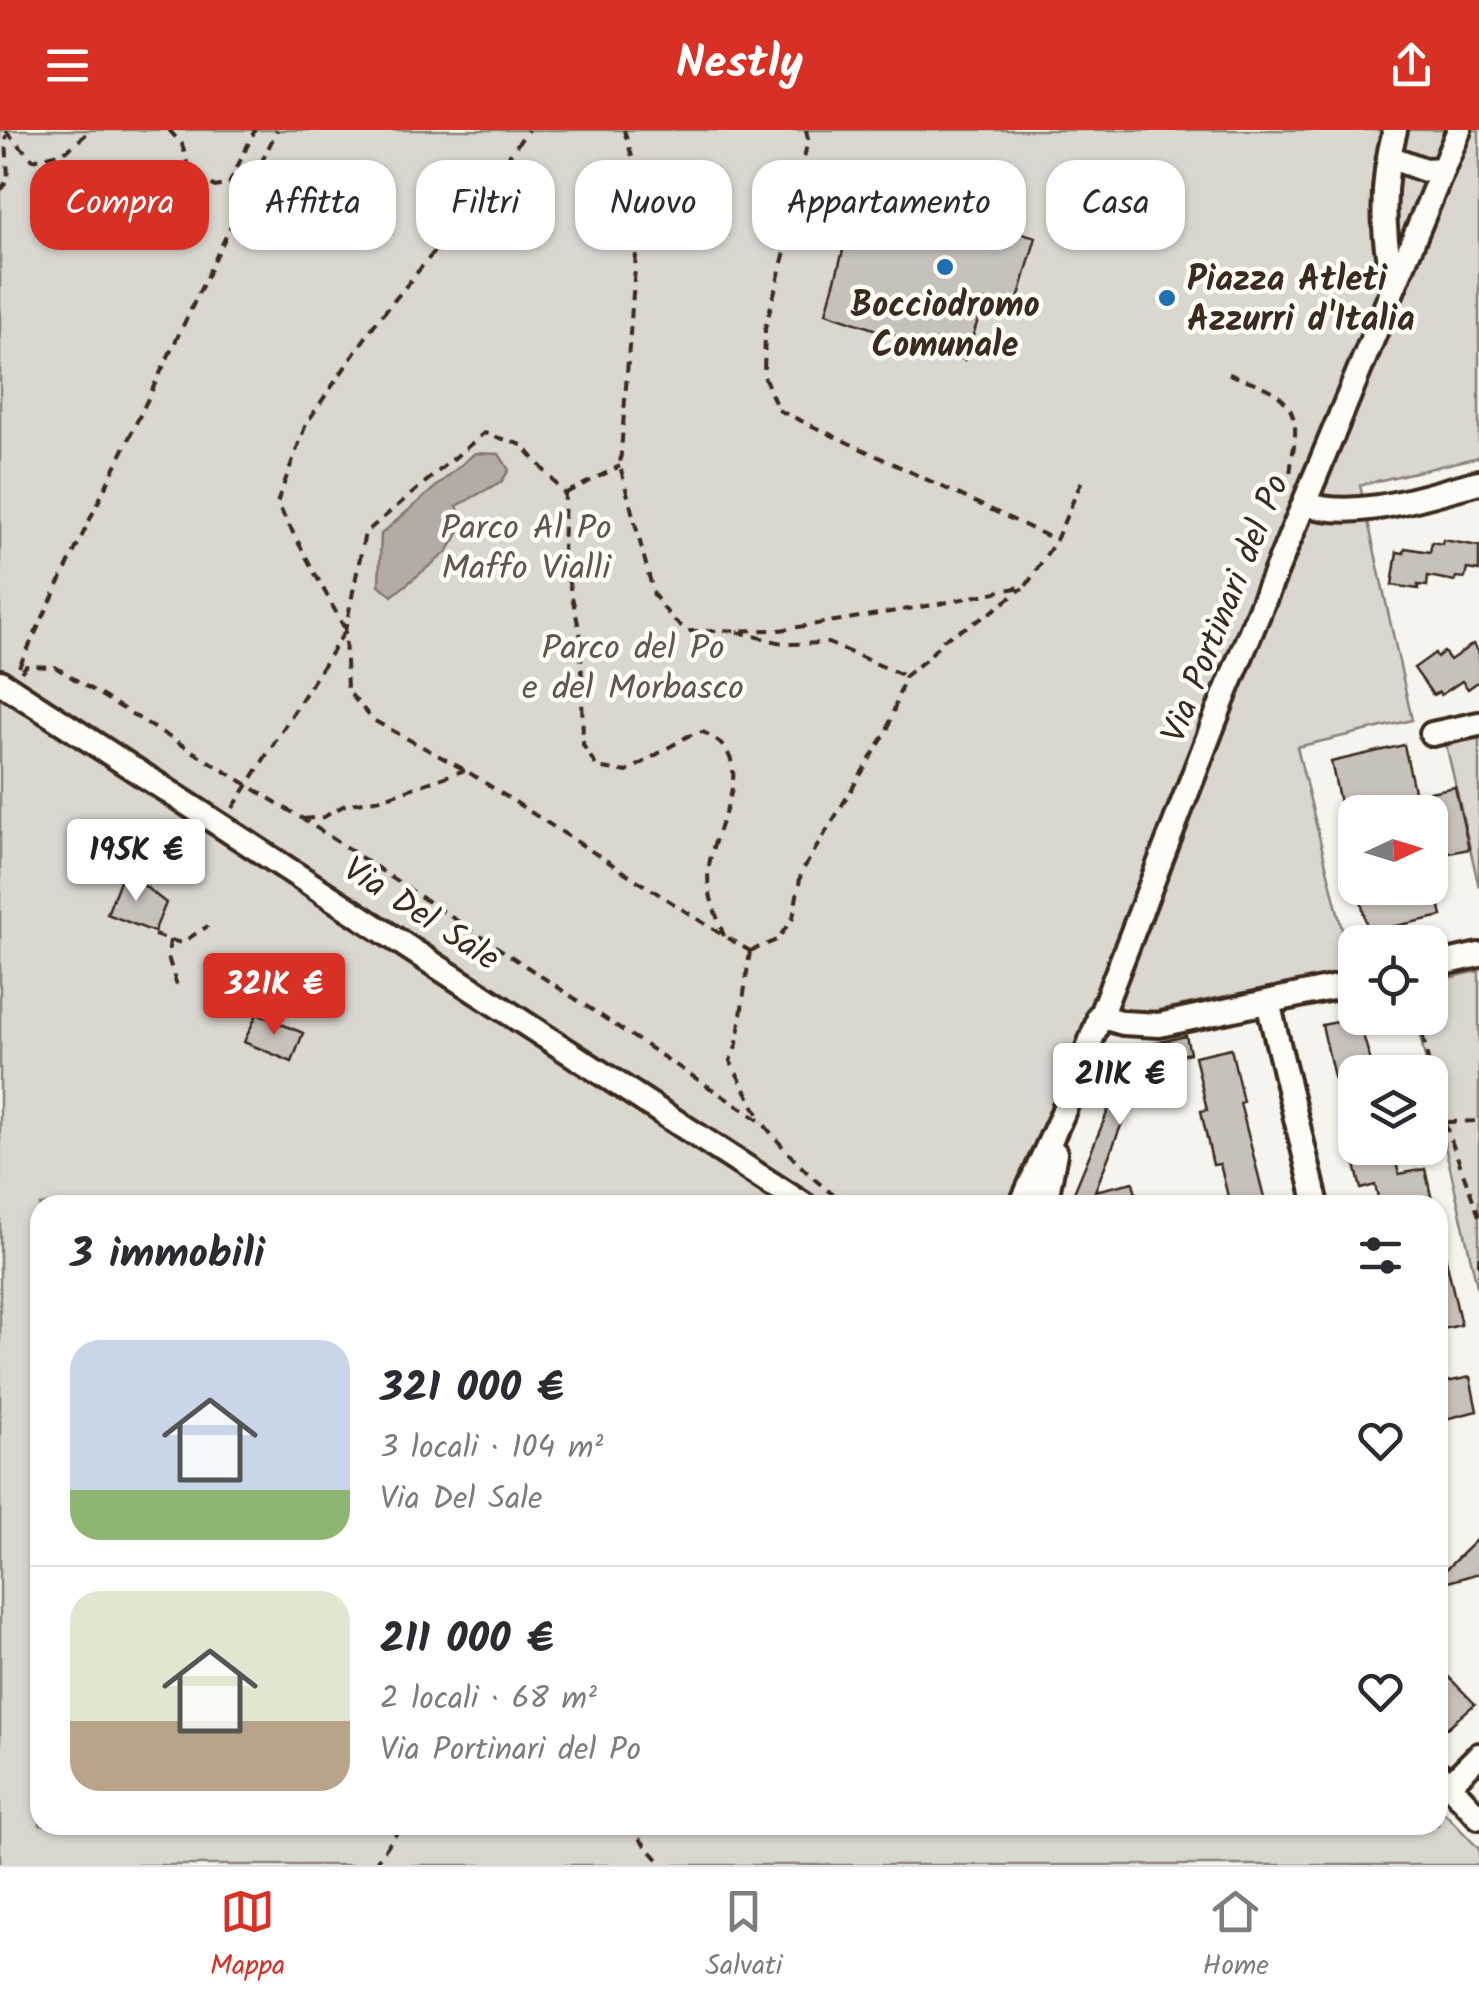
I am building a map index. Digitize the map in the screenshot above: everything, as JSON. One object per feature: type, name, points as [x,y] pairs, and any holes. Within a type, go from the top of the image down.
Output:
[{"type":"street","points":[[1394,286],[1383,222],[1395,130]]},
{"type":"street","name":"Via Portinari del Po","points":[[1026,1195],[1062,1115],[1225,694],[1458,130]]},
{"type":"street","points":[[1389,157],[1425,170],[1442,169]]},
{"type":"street","points":[[1304,504],[1358,510],[1479,482]]},
{"type":"street","name":"Via Del Sale","points":[[5,685],[789,1195]]},
{"type":"street","points":[[1432,734],[1479,724]]},
{"type":"street","points":[[1448,962],[1479,955]]},
{"type":"street","points":[[1100,1016],[1122,1023],[1159,1025],[1338,986]]},
{"type":"street","points":[[1268,1002],[1315,1195]]},
{"type":"street","name":"Via Portinari del Po","points":[[1046,1195],[1062,1115]]},
{"type":"street","points":[[1448,1776],[1479,1755]]},
{"type":"street","points":[[1448,1784],[1479,1816]]},
{"type":"path","points":[[6,130],[34,160],[68,150],[91,130]]},
{"type":"path","points":[[0,191],[8,180],[6,130]]},
{"type":"path","points":[[169,130],[182,144],[188,166],[215,187],[229,184],[255,130]]},
{"type":"path","points":[[5,685],[276,130]]},
{"type":"path","points":[[346,630],[278,503],[300,440],[306,424],[374,325],[528,130]]},
{"type":"path","points":[[624,130],[633,160],[638,214],[620,466],[654,595],[672,619],[688,631],[780,630],[1026,586]]},
{"type":"path","points":[[806,130],[808,139],[784,256],[765,329],[764,376],[778,410],[1056,540]]},
{"type":"path","points":[[1229,374],[1275,392],[1289,406],[1295,427],[1290,485],[1304,504]]},
{"type":"path","points":[[724,936],[711,903],[708,868],[732,793],[733,762],[721,740],[703,732],[688,736],[627,772],[597,767],[583,745],[581,637],[562,556],[565,494],[522,444],[484,433],[366,533],[346,630],[347,690],[373,720],[465,770],[724,936],[750,952]]},
{"type":"path","points":[[565,494],[620,466]]},
{"type":"path","points":[[750,952],[777,940],[793,918],[801,872],[887,731],[905,676],[943,640],[986,616],[1026,586],[1056,540],[1083,478]]},
{"type":"path","points":[[248,787],[262,758],[346,630]]},
{"type":"path","points":[[730,630],[786,644],[828,644],[905,676]]},
{"type":"path","points":[[5,685],[26,666],[55,667],[303,819],[762,1122]]},
{"type":"path","points":[[303,819],[324,817],[344,804],[381,799],[465,770]]},
{"type":"path","points":[[154,935],[181,943],[208,926]]},
{"type":"path","points":[[170,940],[168,957],[177,986]]},
{"type":"path","points":[[750,952],[731,1067],[762,1122],[788,1154],[833,1195]]},
{"type":"path","points":[[1448,1122],[1479,1121]]},
{"type":"path","points":[[1448,1125],[1479,1216]]},
{"type":"path","points":[[1479,1256],[1479,1276]]},
{"type":"path","points":[[374,1865],[395,1835]]},
{"type":"path","points":[[635,1835],[663,1865]]},
{"type":"green space","name":"Parco del Po e del Morbasco","points":[[0,130],[1479,130],[1479,457],[1360,485],[1412,720],[1297,747],[1341,925],[1338,973],[1105,1021],[1044,1195],[30,1195],[30,1835],[1448,1835],[1448,1816],[1479,1849],[1479,1865],[0,1865]]},
{"type":"green space","points":[[1479,737],[1479,887],[1446,744]]},
{"type":"green space","points":[[1479,971],[1479,1295],[1448,1159],[1448,1055],[1424,1055],[1420,1035],[1448,1035],[1448,978]]},
{"type":"shaded area","points":[[475,453],[499,454],[509,470],[502,481],[457,506],[464,524],[447,552],[392,596],[379,585],[381,534]]},
{"type":"building","points":[[1026,234],[1036,237],[1015,310],[984,301],[965,360],[826,313],[843,250],[1026,250]]},
{"type":"building","points":[[1443,540],[1479,546],[1479,571],[1467,569],[1465,578],[1456,577],[1455,581],[1428,576],[1427,586],[1418,585],[1418,589],[1392,585],[1397,552],[1404,553],[1405,548],[1430,552],[1432,542],[1442,544]]},
{"type":"building","points":[[1473,644],[1479,654],[1479,681],[1468,689],[1462,681],[1441,695],[1433,695],[1414,668],[1435,653],[1437,657],[1444,652],[1450,660]]},
{"type":"building","points":[[1404,745],[1415,795],[1338,795],[1331,762]]},
{"type":"building","points":[[1455,787],[1469,849],[1448,853],[1448,795],[1415,795]]},
{"type":"building","points":[[124,870],[166,903],[154,932],[107,914]]},
{"type":"building","points":[[1362,905],[1440,905],[1442,916],[1400,925],[1366,925]]},
{"type":"building","points":[[257,1014],[303,1033],[292,1062],[244,1042]]},
{"type":"building","points":[[1338,1022],[1338,1035],[1363,1035],[1369,1055],[1338,1055],[1338,1080],[1335,1081],[1322,1025]]},
{"type":"building","points":[[1186,1036],[1190,1053],[1146,1063],[1095,1191],[1133,1182],[1136,1195],[1073,1195],[1134,1048]]},
{"type":"building","points":[[1231,1048],[1243,1102],[1240,1103],[1263,1195],[1228,1195],[1220,1164],[1213,1165],[1201,1111],[1207,1110],[1195,1056]]},
{"type":"building","points":[[1355,1165],[1397,1165],[1399,1174],[1425,1169],[1431,1195],[1378,1195],[1375,1185],[1361,1189]]},
{"type":"building","points":[[1448,1268],[1461,1325],[1448,1328]]},
{"type":"building","points":[[1470,1377],[1477,1411],[1448,1418],[1448,1382]]},
{"type":"building","points":[[1479,1537],[1479,1573],[1448,1582],[1448,1567]]},
{"type":"building","points":[[1448,1676],[1475,1704],[1448,1727]]},
{"type":"place","name":"Bocciodromo Comunale","points":[[945,267]]},
{"type":"place","name":"Piazza Atleti Azzurri d'Italia","points":[[1167,298]]},
{"type":"park label","name":"Parco Al Po Maffo Vialli","points":[[526,547]]}]
